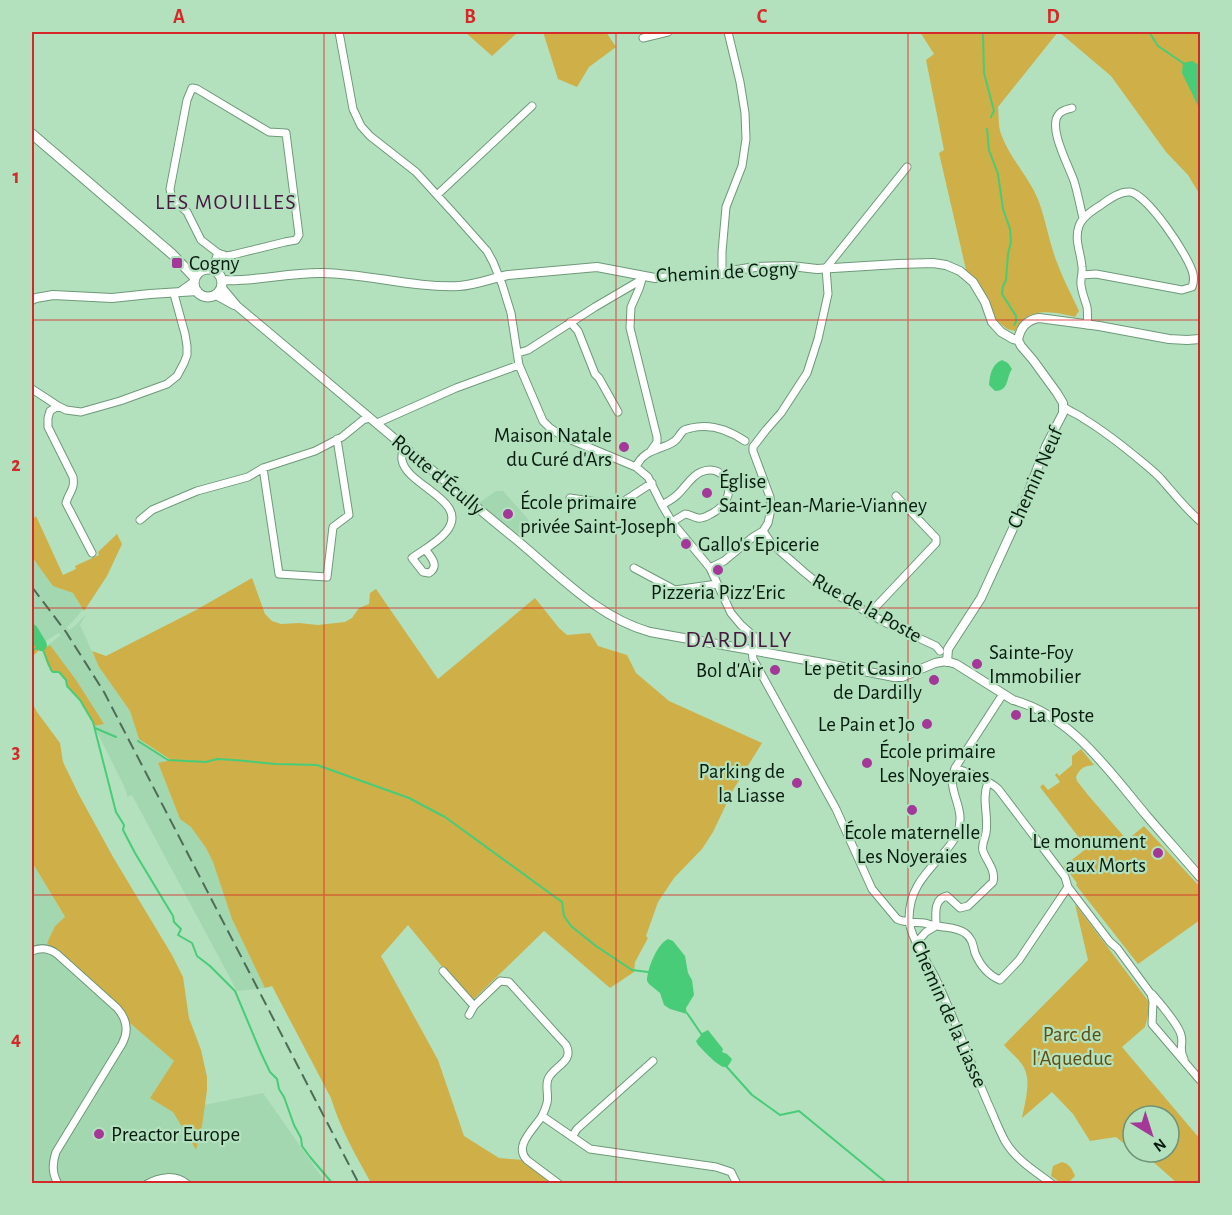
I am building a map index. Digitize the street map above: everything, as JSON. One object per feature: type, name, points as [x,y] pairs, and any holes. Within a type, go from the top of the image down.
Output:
[{"type":"main road","points":[[32,134],[172,254],[193,267],[218,272],[220,288],[210,297],[204,297],[172,254]]},
{"type":"main road","points":[[196,284],[202,270]]},
{"type":"street","points":[[339,32],[353,109],[361,126],[370,136],[416,172],[487,251],[493,262],[511,313],[519,365],[543,421],[564,436],[636,467],[648,477],[672,522],[710,568],[731,613],[757,639],[762,652]]},
{"type":"street","points":[[643,38],[668,32]]},
{"type":"street","points":[[722,274],[726,207],[742,166],[746,139],[740,82],[728,32]]},
{"type":"street","points":[[189,80],[192,88],[187,100],[170,189],[176,202],[187,212],[201,240],[218,254],[227,256],[296,240],[299,235],[286,133],[269,132],[192,88]]},
{"type":"street","points":[[437,195],[532,106]]},
{"type":"street","points":[[1072,108],[1059,114],[1055,125],[1083,218]]},
{"type":"street","points":[[710,568],[724,561],[764,531],[768,523],[771,509],[770,497],[753,447],[782,413],[807,373],[818,339],[828,294],[826,268],[907,167]]},
{"type":"street","points":[[1082,275],[1096,274],[1182,290],[1192,287],[1193,271],[1178,243],[1142,198],[1131,192],[1111,198],[1083,218],[1077,236],[1083,268],[1082,275],[1081,282],[1088,325]]},
{"type":"street","points":[[212,269],[218,254]]},
{"type":"street","name":"Chemin de Cogny","points":[[220,288],[244,281],[286,274],[324,273],[429,285],[460,286],[528,272],[597,267],[642,278],[654,278],[697,277],[755,267],[791,266],[817,269],[933,264],[953,266],[967,276],[978,288],[986,302],[992,322],[1001,332],[1018,340]]},
{"type":"street","points":[[518,353],[528,350],[642,278]]},
{"type":"street","points":[[642,278],[631,307],[630,328],[657,437],[657,442],[650,452]]},
{"type":"street","points":[[32,300],[53,295],[99,298],[175,294],[196,284]]},
{"type":"street","name":"Route d'Écully","points":[[220,288],[237,306],[609,618],[650,632],[752,651]]},
{"type":"street","points":[[32,389],[66,410],[81,412],[167,384],[177,376],[187,355],[185,334],[175,294]]},
{"type":"street","points":[[1018,340],[1020,330],[1025,324],[1031,320],[1045,318],[1169,339],[1200,339]]},
{"type":"street","points":[[570,322],[578,331],[595,374],[618,412]]},
{"type":"street","name":"Chemin Neuf","points":[[944,661],[948,649],[981,598],[1021,511],[1046,446],[1061,419],[1064,407],[1057,393],[1018,340]]},
{"type":"street","points":[[140,520],[152,510],[198,491],[248,477],[263,468],[315,451],[337,439],[363,420],[373,421],[519,365]]},
{"type":"street","points":[[58,406],[50,411],[48,427],[73,477],[73,490],[66,503],[92,553]]},
{"type":"street","points":[[1064,407],[1082,417],[1140,460],[1161,478],[1174,496],[1200,521]]},
{"type":"street","points":[[636,467],[646,453],[654,452],[677,441],[685,429],[703,425],[731,432],[745,441]]},
{"type":"street","points":[[263,468],[279,574],[327,577],[333,527],[349,515],[337,439]]},
{"type":"street","points":[[404,446],[402,460],[405,467],[412,476],[449,508],[452,515],[445,533],[425,549]]},
{"type":"street","points":[[662,505],[678,494],[700,472],[707,470],[717,472],[729,483],[727,498],[720,508],[698,518],[685,514],[672,522]]},
{"type":"street","points":[[570,498],[618,505],[652,483]]},
{"type":"street","points":[[869,614],[936,543],[936,538],[896,496]]},
{"type":"street","name":"Rue de la Poste","points":[[764,531],[771,543],[820,585],[890,626],[936,646],[944,661]]},
{"type":"street","points":[[634,568],[675,590],[717,584]]},
{"type":"street","name":"Chemin Neuf","points":[[940,651],[967,621]]},
{"type":"street","points":[[752,651],[894,677],[902,677],[944,661],[956,664],[1013,700],[1060,723],[1104,764],[1200,877]]},
{"type":"street","name":"Chemin de la Liasse","points":[[752,651],[753,659],[842,821],[872,889],[897,919],[909,922],[1005,1141],[1018,1158],[1052,1184]]},
{"type":"street","points":[[1003,694],[955,768],[952,786],[960,810],[957,833],[916,887],[909,922],[957,929],[966,934],[971,939],[977,957],[984,968],[991,976],[1000,980],[1019,960],[1068,888]]},
{"type":"street","points":[[955,768],[996,786],[1065,876],[1068,888],[1151,994],[1152,1024],[1200,1080]]},
{"type":"street","points":[[936,926],[936,906],[939,900],[946,896],[960,908],[968,906],[993,882],[991,866],[982,848],[987,826],[984,797],[988,782]]},
{"type":"street","points":[[917,942],[936,926]]},
{"type":"street","points":[[32,951],[44,948],[54,952],[117,1008],[126,1027],[122,1044],[56,1152],[53,1167],[58,1184]]},
{"type":"street","points":[[442,971],[474,1006]]},
{"type":"street","points":[[1141,980],[1181,1032],[1180,1049],[1186,1064]]},
{"type":"street","points":[[469,1015],[474,1006],[500,981],[509,982],[566,1045],[568,1054],[548,1079],[548,1098],[542,1116],[525,1141],[522,1153],[527,1160],[559,1184]]},
{"type":"street","points":[[1153,1008],[1163,1007]]},
{"type":"street","points":[[1171,1047],[1182,1044]]},
{"type":"street","points":[[572,1137],[577,1129],[653,1061]]},
{"type":"street","points":[[542,1116],[590,1149],[726,1170],[731,1172],[737,1184]]},
{"type":"street","points":[[147,1184],[170,1177],[187,1184]]},
{"type":"shaded area","points":[[1192,61],[1200,67],[1200,110],[1182,73],[1183,63]]},
{"type":"shaded area","points":[[1002,360],[1012,369],[1003,389],[995,391],[989,385],[991,374],[993,367]]},
{"type":"shaded area","name":"École primaire privée Saint-Joseph","points":[[496,491],[503,491],[529,520],[529,524],[517,535],[479,503]]},
{"type":"shaded area","points":[[32,557],[53,585],[73,593],[83,609],[67,629],[75,626],[86,614],[80,625],[99,667],[130,711],[139,739],[171,761],[158,764],[180,819],[191,826],[206,848],[232,919],[265,988],[237,991],[132,795],[127,797],[123,784],[94,726],[104,724],[50,646],[44,648],[61,635],[58,633],[42,644],[32,628]]},
{"type":"shaded area","points":[[32,862],[65,918],[55,926],[47,943],[124,1018],[174,1061],[173,1111],[195,1149],[202,1126],[204,1105],[263,1093],[326,1183],[32,1183]]},
{"type":"shaded area","points":[[668,939],[673,941],[685,956],[688,973],[692,980],[694,995],[686,1008],[687,1014],[664,1005],[660,993],[647,981],[653,957]]},
{"type":"shaded area","points":[[708,1030],[723,1049],[722,1052],[732,1059],[726,1067],[712,1059],[696,1041],[700,1034]]},
{"type":"green space","points":[[465,32],[518,32],[492,56]]},
{"type":"green space","points":[[543,32],[606,32],[616,47],[589,67],[577,87],[558,79]]},
{"type":"green space","points":[[920,32],[1058,32],[998,107],[1000,131],[1039,202],[1056,260],[1079,311],[1075,317],[1056,313],[1036,313],[1024,319],[1015,331],[1007,329],[995,319],[967,274],[939,153],[944,150],[926,60],[934,54]]},
{"type":"green space","points":[[1059,32],[1200,32],[1200,195],[1188,175],[1166,152],[1111,76]]},
{"type":"green space","points":[[36,516],[63,575],[76,569],[75,566],[99,555],[98,552],[117,534],[122,544],[107,576],[84,611],[73,593],[53,586],[32,557],[32,520]]},
{"type":"green space","points":[[252,578],[265,614],[272,621],[281,624],[318,625],[345,622],[352,618],[359,608],[369,604],[370,593],[376,589],[438,679],[535,598],[567,635],[590,633],[598,646],[627,655],[636,673],[669,701],[762,743],[733,790],[713,832],[702,849],[674,878],[658,902],[646,936],[648,938],[635,962],[634,972],[610,988],[544,931],[471,1002],[408,925],[381,956],[438,1060],[464,1136],[499,1158],[523,1160],[556,1183],[371,1183],[344,1131],[331,1098],[272,986],[265,988],[232,919],[206,848],[191,827],[180,819],[158,763],[171,760],[139,739],[130,711],[99,667],[92,651],[106,656],[196,610]]},
{"type":"green space","points":[[32,630],[42,647],[32,657]]},
{"type":"green space","points":[[50,645],[104,724],[94,726],[80,700],[67,686],[66,680],[59,672],[51,670],[43,649]]},
{"type":"green space","points":[[32,702],[60,743],[63,762],[79,795],[183,977],[189,1018],[201,1050],[207,1077],[202,1126],[196,1150],[173,1112],[150,1098],[174,1061],[124,1018],[47,943],[55,926],[65,917],[32,862]]},
{"type":"green space","points":[[1081,749],[1094,765],[1083,768],[1076,777],[1088,795],[1127,840],[1144,826],[1200,887],[1200,920],[1138,964],[1076,885],[1077,883],[1064,866],[1087,848],[1040,787],[1043,784],[1048,790],[1060,782],[1055,775],[1057,773],[1059,776],[1072,765],[1072,756]]},
{"type":"green space","name":"Parc de l'Aqueduc","points":[[1075,904],[1149,1002],[1145,1027],[1122,1047],[1170,1104],[1121,1104],[1121,1141],[1116,1137],[1090,1141],[1073,1114],[1052,1092],[1022,1118],[1027,1091],[1026,1072],[1019,1060],[1004,1045],[1088,960]]},
{"type":"green space","name":"Parc de l'Aqueduc","points":[[1181,1117],[1200,1139],[1200,1183],[1177,1183],[1156,1164],[1181,1164]]},
{"type":"green space","points":[[1062,1162],[1069,1165],[1075,1176],[1070,1183],[1061,1183],[1051,1176],[1053,1166]]},
{"type":"waterway","points":[[981,32],[984,73],[994,111],[991,117]]},
{"type":"waterway","points":[[1149,32],[1158,46],[1183,63]]},
{"type":"waterway","points":[[987,129],[989,150],[998,174],[1003,209],[1010,229],[1011,242],[1002,294],[1016,316],[1014,325]]},
{"type":"waterway","points":[[32,630],[41,645]]},
{"type":"waterway","points":[[32,651],[41,645],[51,670],[59,672],[66,680],[67,686],[80,700],[93,722],[116,812],[124,825],[123,830],[173,916],[174,922],[181,929],[178,935],[192,943],[197,956],[235,991],[270,1072],[277,1079],[279,1089],[301,1138],[302,1146],[333,1184]]},
{"type":"waterway","points":[[95,728],[116,737]]},
{"type":"waterway","points":[[138,741],[168,760],[206,762],[217,759],[317,765],[409,798],[445,817],[562,902],[564,916],[571,926],[596,946],[632,970],[648,972]]},
{"type":"waterway","points":[[687,1013],[702,1035]]},
{"type":"waterway","points":[[726,1066],[752,1095],[780,1115],[799,1111],[888,1184]]},
{"type":"railway","points":[[32,587],[66,632],[104,692],[359,1184]]},
{"type":"place","name":"Cogny","points":[[177,263]]},
{"type":"place","name":"Maison Natale du Curé d'Ars","points":[[624,447]]},
{"type":"place","name":"Église Saint-Jean-Marie-Vianney","points":[[707,493]]},
{"type":"place","name":"École primaire privée Saint-Joseph","points":[[508,514]]},
{"type":"place","name":"Gallo's Epicerie","points":[[686,544]]},
{"type":"place","name":"Pizzeria Pizz'Eric","points":[[718,570]]},
{"type":"place","name":"Sainte-Foy Immobilier","points":[[977,664]]},
{"type":"place","name":"Bol d'Air","points":[[775,670]]},
{"type":"place","name":"Le petit Casino de Dardilly","points":[[934,680]]},
{"type":"place","name":"La Poste","points":[[1016,715]]},
{"type":"place","name":"Le Pain et Jo","points":[[927,724]]},
{"type":"place","name":"École primaire Les Noyeraies","points":[[867,763]]},
{"type":"place","name":"Parking de la Liasse","points":[[797,783]]},
{"type":"place","name":"École maternelle Les Noyeraies","points":[[912,810]]},
{"type":"place","name":"Le monument aux Morts","points":[[1158,853]]},
{"type":"place","name":"Preactor Europe","points":[[99,1134]]},
{"type":"district","name":"LES MOUILLES","points":[[226,202]]},
{"type":"district","name":"DARDILLY","points":[[739,640]]}]
